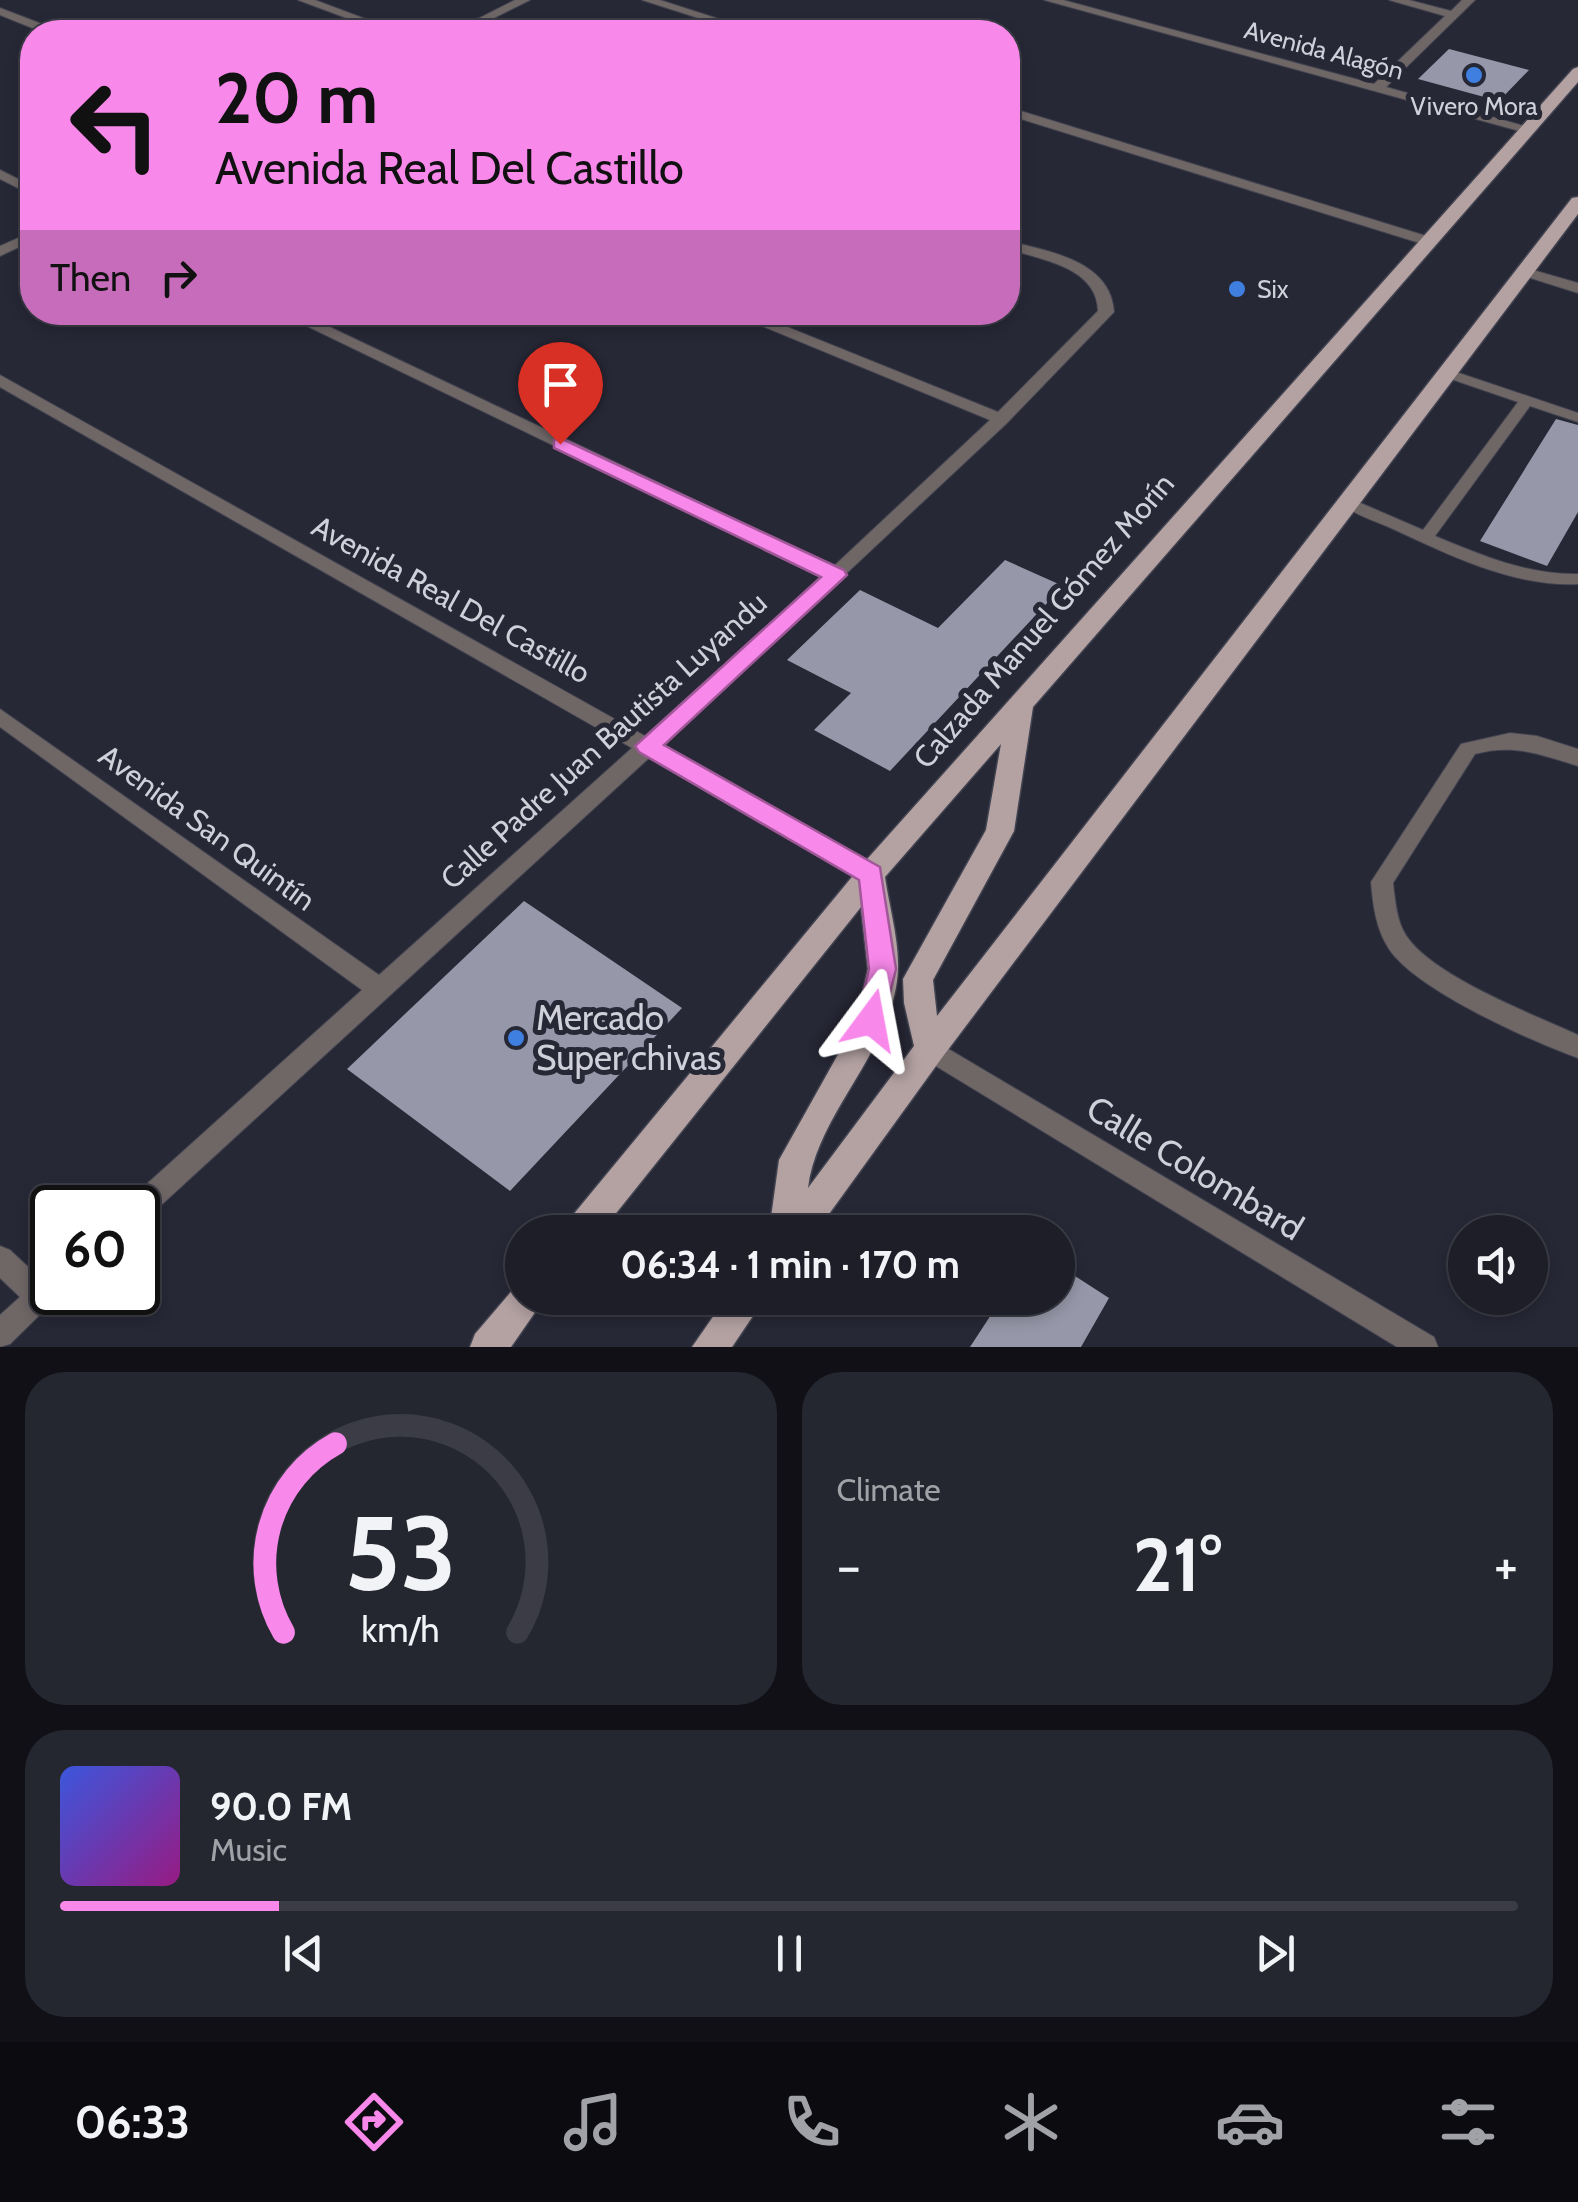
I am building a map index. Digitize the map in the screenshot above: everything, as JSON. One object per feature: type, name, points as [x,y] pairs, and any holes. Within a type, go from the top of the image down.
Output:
[{"type":"main road","name":"Calzada Manuel Gómez Morín","points":[[594,1215],[871,874],[1578,72]]},
{"type":"main road","points":[[808,1215],[930,1049],[1578,202]]},
{"type":"main road","points":[[930,1049],[919,1003],[918,979],[1000,831],[1020,703]]},
{"type":"main road","points":[[788,1215],[794,1160],[859,1046],[877,995],[883,969],[871,874]]},
{"type":"main road","points":[[488,1347],[514,1315]]},
{"type":"main road","points":[[710,1347],[735,1315]]},
{"type":"street","points":[[304,0],[360,20]]},
{"type":"street","points":[[483,20],[524,0]]},
{"type":"street","points":[[648,0],[714,20]]},
{"type":"street","name":"Avenida Alagón","points":[[1050,0],[1528,129]]},
{"type":"street","points":[[1396,0],[1454,14]]},
{"type":"street","points":[[1378,87],[1469,0]]},
{"type":"street","points":[[1020,115],[1431,242]]},
{"type":"street","name":"Calle Padre Juan Bautista Luyandu","points":[[160,1189],[836,575],[1001,419],[1106,312],[1108,299],[1086,272],[1020,249]]},
{"type":"street","points":[[1526,272],[1578,288]]},
{"type":"street","points":[[312,325],[836,575]]},
{"type":"street","points":[[767,325],[1001,419]]},
{"type":"street","name":"Avenida Real Del Castillo","points":[[0,380],[871,874]]},
{"type":"street","name":"Avenida San Quintín","points":[[0,716],[379,989]]},
{"type":"street","points":[[1578,758],[1549,746],[1516,740],[1490,741],[1468,749],[1382,882],[1387,920],[1400,946],[1431,973],[1578,1048]]},
{"type":"street","name":"Calle Colombard","points":[[930,1049],[1424,1347]]},
{"type":"street","points":[[0,1259],[30,1281]]},
{"type":"street","points":[[0,1334],[30,1307]]},
{"type":"lane","points":[[1450,374],[1578,418]]},
{"type":"lane","points":[[1427,536],[1527,400]]},
{"type":"lane","points":[[1350,504],[1517,572],[1559,583],[1578,580]]},
{"type":"building","name":"Vivero Mora","points":[[1449,49],[1529,70],[1499,101],[1418,79]]},
{"type":"building","points":[[1556,419],[1578,425],[1578,512],[1547,566],[1480,541]]},
{"type":"building","points":[[1005,560],[1063,586],[890,771],[814,730],[851,693],[787,660],[860,590],[938,628]]},
{"type":"building","name":"Mercado Super chivas","points":[[524,901],[682,1008],[510,1191],[347,1069]]},
{"type":"building","points":[[1075,1276],[1109,1298],[1081,1347],[970,1347],[991,1315],[1075,1315]]},
{"type":"place","name":"Vivero Mora","points":[[1474,75]]},
{"type":"place","name":"Six","points":[[1237,289]]},
{"type":"place","name":"Mercado Super chivas","points":[[516,1038]]},
{"type":"route","points":[[560,444],[836,575],[647,746],[871,874],[883,969],[871,1020]]}]
